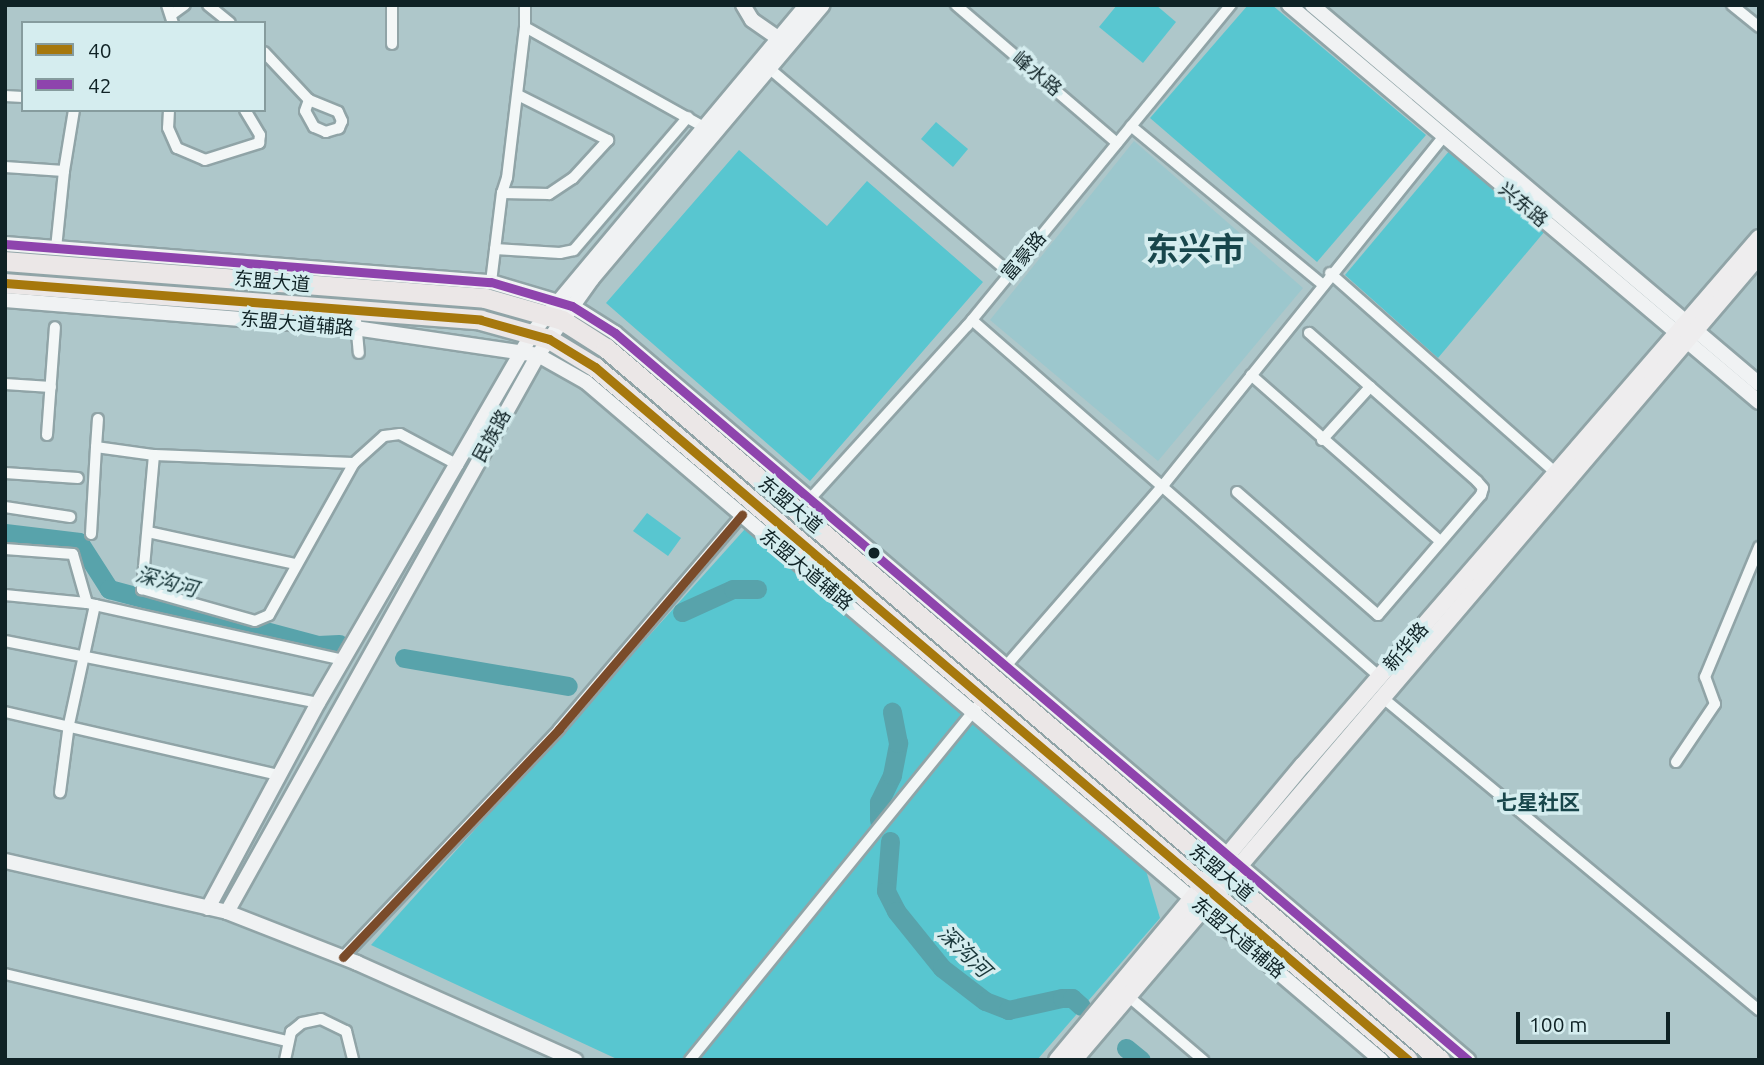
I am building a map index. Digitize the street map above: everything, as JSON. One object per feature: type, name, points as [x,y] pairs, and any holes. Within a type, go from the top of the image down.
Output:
[{"type":"highway","name":"东盟大道","points":[[5,261],[485,298],[559,310],[1228,867],[1440,1060]]},
{"type":"highway","name":"东盟大道","points":[[5,283],[356,319],[481,320],[540,342],[595,367],[656,431],[1203,897],[1408,1060]]},
{"type":"main road","points":[[743,5],[752,20],[778,38]]},
{"type":"main road","name":"民族路","points":[[227,912],[559,310],[702,126],[806,5]]},
{"type":"main road","name":"民族路","points":[[559,310],[823,5]]},
{"type":"main road","name":"兴东路","points":[[1289,5],[1442,138],[1686,331],[1759,384]]},
{"type":"main road","name":"兴东路","points":[[1312,5],[1686,331],[1759,402]]},
{"type":"main road","name":"新华路","points":[[1228,867],[1383,698],[1686,331],[1759,238]]},
{"type":"main road","points":[[5,244],[491,282],[615,333],[1006,666],[1228,867],[1468,1060]]},
{"type":"main road","name":"新华路","points":[[1057,1060],[1203,897],[1380,677],[1556,473],[1759,256]]},
{"type":"main road","name":"东盟大道辅路","points":[[5,300],[356,319],[522,350]]},
{"type":"main road","name":"民族路","points":[[208,908],[318,703],[458,465],[522,350],[540,342]]},
{"type":"main road","name":"东盟大道辅路","points":[[656,431],[742,515],[979,706]]},
{"type":"main road","points":[[5,861],[227,912],[342,957],[575,1060]]},
{"type":"main road","name":"新华路","points":[[1073,1060],[1128,996],[1203,897]]},
{"type":"main road","name":"东盟大道辅路","points":[[1203,897],[1381,1060]]},
{"type":"street","points":[[170,14],[185,5]]},
{"type":"street","points":[[208,5],[228,21]]},
{"type":"street","points":[[391,44],[392,5]]},
{"type":"street","points":[[491,282],[518,95],[525,5]]},
{"type":"street","name":"峰水路","points":[[956,5],[1118,143]]},
{"type":"street","name":"富豪路","points":[[810,499],[972,320],[1231,5]]},
{"type":"street","points":[[1732,5],[1759,27]]},
{"type":"street","points":[[525,27],[702,126]]},
{"type":"street","points":[[266,54],[309,100]]},
{"type":"street","points":[[769,69],[1010,273]]},
{"type":"street","points":[[502,193],[555,190],[608,140],[518,95]]},
{"type":"street","points":[[55,248],[74,112]]},
{"type":"street","points":[[169,112],[168,128],[177,148],[205,160],[258,143],[260,135],[246,112]]},
{"type":"street","points":[[495,249],[560,253],[574,250],[688,117]]},
{"type":"street","points":[[1131,126],[1322,284]]},
{"type":"street","points":[[1006,666],[1163,487],[1330,273],[1442,138]]},
{"type":"street","points":[[5,167],[64,170]]},
{"type":"street","points":[[1330,273],[1556,473]]},
{"type":"street","points":[[356,319],[359,353]]},
{"type":"street","points":[[972,320],[1380,677]]},
{"type":"street","points":[[47,435],[55,327]]},
{"type":"street","points":[[1237,492],[1378,615],[1483,488],[1309,333]]},
{"type":"street","points":[[1251,375],[1440,541]]},
{"type":"street","points":[[5,384],[51,387]]},
{"type":"street","points":[[1322,440],[1370,387]]},
{"type":"street","points":[[91,534],[98,419]]},
{"type":"street","points":[[154,455],[141,584],[145,593],[255,621],[269,615],[295,564],[354,463],[391,432],[458,465]]},
{"type":"street","points":[[96,447],[154,455],[354,463]]},
{"type":"street","points":[[5,472],[78,478]]},
{"type":"street","points":[[5,507],[70,516]]},
{"type":"street","points":[[342,957],[564,724],[742,515]]},
{"type":"street","points":[[148,532],[295,564]]},
{"type":"street","points":[[1676,762],[1715,704],[1705,677],[1759,547]]},
{"type":"street","points":[[5,549],[73,554],[91,604],[87,654],[69,724],[61,792]]},
{"type":"street","points":[[5,594],[91,604],[343,660]]},
{"type":"street","points":[[5,641],[87,654],[318,703]]},
{"type":"street","points":[[1383,698],[1759,1010]]},
{"type":"street","points":[[690,1060],[979,706]]},
{"type":"street","points":[[5,712],[69,724],[278,775]]},
{"type":"street","points":[[5,974],[286,1041]]},
{"type":"street","points":[[1128,996],[1202,1060]]},
{"type":"street","points":[[285,1060],[286,1041],[302,1023],[328,1020],[349,1037],[353,1060]]},
{"type":"shaded area","points":[[1117,5],[1156,5],[1176,22],[1143,63],[1099,27]]},
{"type":"shaded area","points":[[1248,5],[1272,5],[1426,135],[1317,262],[1150,118]]},
{"type":"shaded area","points":[[936,122],[968,149],[953,167],[921,139]]},
{"type":"shaded area","points":[[1134,141],[1303,288],[1158,461],[990,320]]},
{"type":"shaded area","points":[[739,150],[827,226],[867,181],[983,282],[810,481],[606,303]]},
{"type":"shaded area","points":[[1450,150],[1545,231],[1438,358],[1345,275]]},
{"type":"shaded area","points":[[647,513],[681,538],[668,556],[633,531]]},
{"type":"shaded area","points":[[745,529],[1145,867],[1160,918],[1037,1060],[619,1060],[371,945]]},
{"type":"waterway","name":"深沟河","points":[[5,533],[79,542],[109,589],[318,645],[339,644]]},
{"type":"waterway","name":"深沟河","points":[[682,612],[733,589],[757,589]]},
{"type":"waterway","name":"深沟河","points":[[404,658],[568,686]]},
{"type":"waterway","name":"深沟河","points":[[879,820],[879,802],[892,775],[898,743],[892,712]]},
{"type":"waterway","name":"深沟河","points":[[890,841],[886,891],[896,911],[942,968],[985,1001],[1008,1010],[1062,998],[1072,998],[1081,1006]]},
{"type":"waterway","name":"深沟河","points":[[1126,1048],[1141,1060]]},
{"type":"transit line","name":"42","points":[[5,244],[491,282],[572,306],[615,333],[1468,1060]]},
{"type":"transit line","name":"40","points":[[5,283],[481,320],[549,339],[595,367],[1408,1060]]},
{"type":"transit line","points":[[343,957],[559,729],[742,515]]},
{"type":"district","name":"东兴市","points":[[1195,249]]},
{"type":"district","name":"七星社区","points":[[1538,802]]}]
